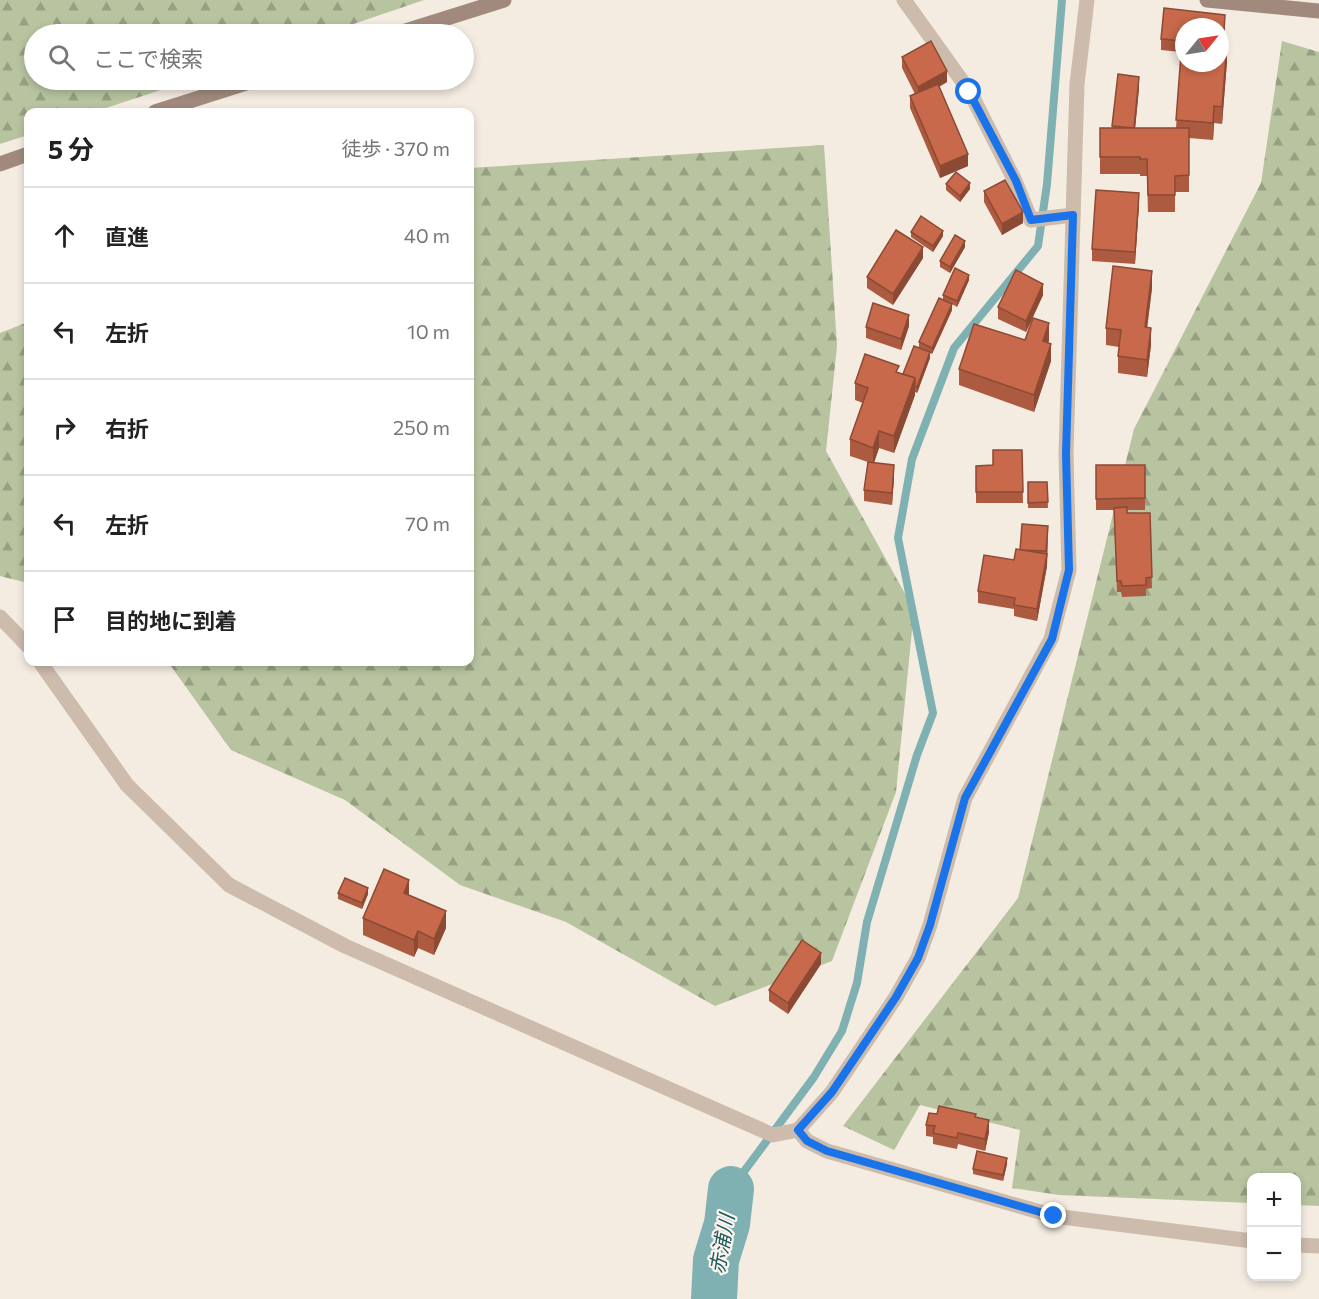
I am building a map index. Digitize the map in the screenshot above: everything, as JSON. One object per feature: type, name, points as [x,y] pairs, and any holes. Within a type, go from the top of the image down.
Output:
[{"type":"main road","points":[[428,24],[504,0]]},
{"type":"main road","points":[[1207,0],[1319,11]]},
{"type":"main road","points":[[168,108],[224,90]]},
{"type":"main road","points":[[0,164],[24,155]]},
{"type":"street","points":[[904,0],[969,92],[1016,181],[1031,220],[1073,215]]},
{"type":"street","points":[[43,666],[127,785],[229,885],[345,946],[772,1135],[798,1130],[832,1092],[896,997],[918,958],[930,925],[965,798],[1052,639],[1069,570],[1066,454],[1077,84],[1087,0]]},
{"type":"street","points":[[0,617],[24,642]]},
{"type":"street","points":[[798,1130],[807,1141],[827,1151],[1054,1216],[1247,1240]]},
{"type":"street","points":[[1301,1245],[1319,1246]]},
{"type":"green space","points":[[0,0],[424,0],[353,24],[24,24],[24,90],[161,90],[106,108],[24,108],[24,136],[0,144]]},
{"type":"green space","points":[[1282,41],[1319,52],[1319,1206],[1301,1205],[1301,1173],[1247,1173],[1247,1203],[1059,1195],[1012,1188],[1020,1130],[920,1105],[894,1150],[843,1126],[1018,898],[1134,429],[1261,183]]},
{"type":"green space","points":[[824,145],[837,346],[826,451],[914,610],[896,792],[832,961],[715,1006],[566,922],[460,885],[345,800],[231,750],[171,666],[474,666],[474,168]]},
{"type":"green space","points":[[24,324],[24,582],[0,576],[0,333]]},
{"type":"building","points":[[1164,8],[1225,15],[1225,18],[1175,18],[1175,40],[1161,39]]},
{"type":"building","points":[[931,41],[947,71],[918,87],[902,57]]},
{"type":"building","points":[[1180,72],[1225,72],[1222,107],[1214,106],[1213,123],[1176,120]]},
{"type":"building","points":[[1118,74],[1139,77],[1134,128],[1112,126]]},
{"type":"building","points":[[938,84],[968,154],[940,166],[910,96]]},
{"type":"building","points":[[1100,128],[1189,128],[1189,175],[1175,176],[1175,195],[1148,195],[1147,159],[1100,157]]},
{"type":"building","points":[[956,172],[970,183],[960,196],[946,184]]},
{"type":"building","points":[[1005,180],[1023,212],[1002,224],[984,191]]},
{"type":"building","points":[[1096,190],[1139,193],[1135,252],[1092,249]]},
{"type":"building","points":[[921,216],[943,231],[933,246],[911,232]]},
{"type":"building","points":[[896,230],[923,247],[893,294],[867,277]]},
{"type":"building","points":[[955,235],[965,241],[950,267],[940,261]]},
{"type":"building","points":[[1113,266],[1152,271],[1145,327],[1151,328],[1147,360],[1118,356],[1121,330],[1106,328]]},
{"type":"building","points":[[955,268],[969,275],[957,301],[943,295]]},
{"type":"building","points":[[1016,270],[1043,284],[1026,321],[998,307]]},
{"type":"building","points":[[939,298],[952,304],[932,348],[919,342]]},
{"type":"building","points":[[873,303],[909,315],[901,339],[866,327]]},
{"type":"building","points":[[1033,318],[1049,323],[1043,341],[1051,344],[1034,395],[959,369],[974,324],[1025,340]]},
{"type":"building","points":[[914,346],[930,352],[917,387],[915,387],[915,378],[903,374]]},
{"type":"building","points":[[865,354],[899,366],[896,372],[915,378],[894,436],[879,431],[873,448],[850,439],[868,388],[855,383]]},
{"type":"building","points":[[993,450],[1022,450],[1023,492],[976,492],[976,466],[993,465]]},
{"type":"building","points":[[868,462],[894,465],[892,493],[864,490]]},
{"type":"building","points":[[1096,465],[1145,465],[1145,498],[1096,499]]},
{"type":"building","points":[[1028,482],[1047,482],[1048,502],[1028,503]]},
{"type":"building","points":[[1127,507],[1127,513],[1150,513],[1152,577],[1146,578],[1146,585],[1122,586],[1121,581],[1117,581],[1114,508]]},
{"type":"building","points":[[1022,524],[1048,526],[1046,551],[1020,550]]},
{"type":"building","points":[[1016,549],[1047,554],[1037,609],[1014,605],[1015,598],[978,591],[984,555],[1014,560]]},
{"type":"building","points":[[384,869],[409,880],[404,893],[446,911],[434,939],[418,931],[414,940],[363,918]]},
{"type":"building","points":[[345,878],[368,888],[362,903],[338,893]]},
{"type":"building","points":[[802,940],[821,953],[788,1003],[769,990]]},
{"type":"building","points":[[939,1106],[976,1114],[975,1117],[989,1120],[985,1139],[958,1133],[957,1138],[933,1133],[935,1126],[926,1125],[929,1113],[937,1114]]},
{"type":"building","points":[[977,1151],[1007,1158],[1003,1175],[973,1169]]},
{"type":"waterway","points":[[731,1189],[814,1077],[842,1031],[857,983],[867,922],[917,755],[933,713],[898,538],[912,459],[954,348],[1038,246],[1047,184],[1062,0]]},
{"type":"waterway","name":"赤浦川","points":[[714,1299],[716,1260],[727,1224],[731,1189]]},
{"type":"route","points":[[969,92],[1016,181],[1031,220],[1073,215],[1066,454],[1069,570],[1052,639],[965,798],[930,925],[918,958],[896,997],[832,1092],[798,1130],[807,1141],[827,1151],[1054,1216]]}]
